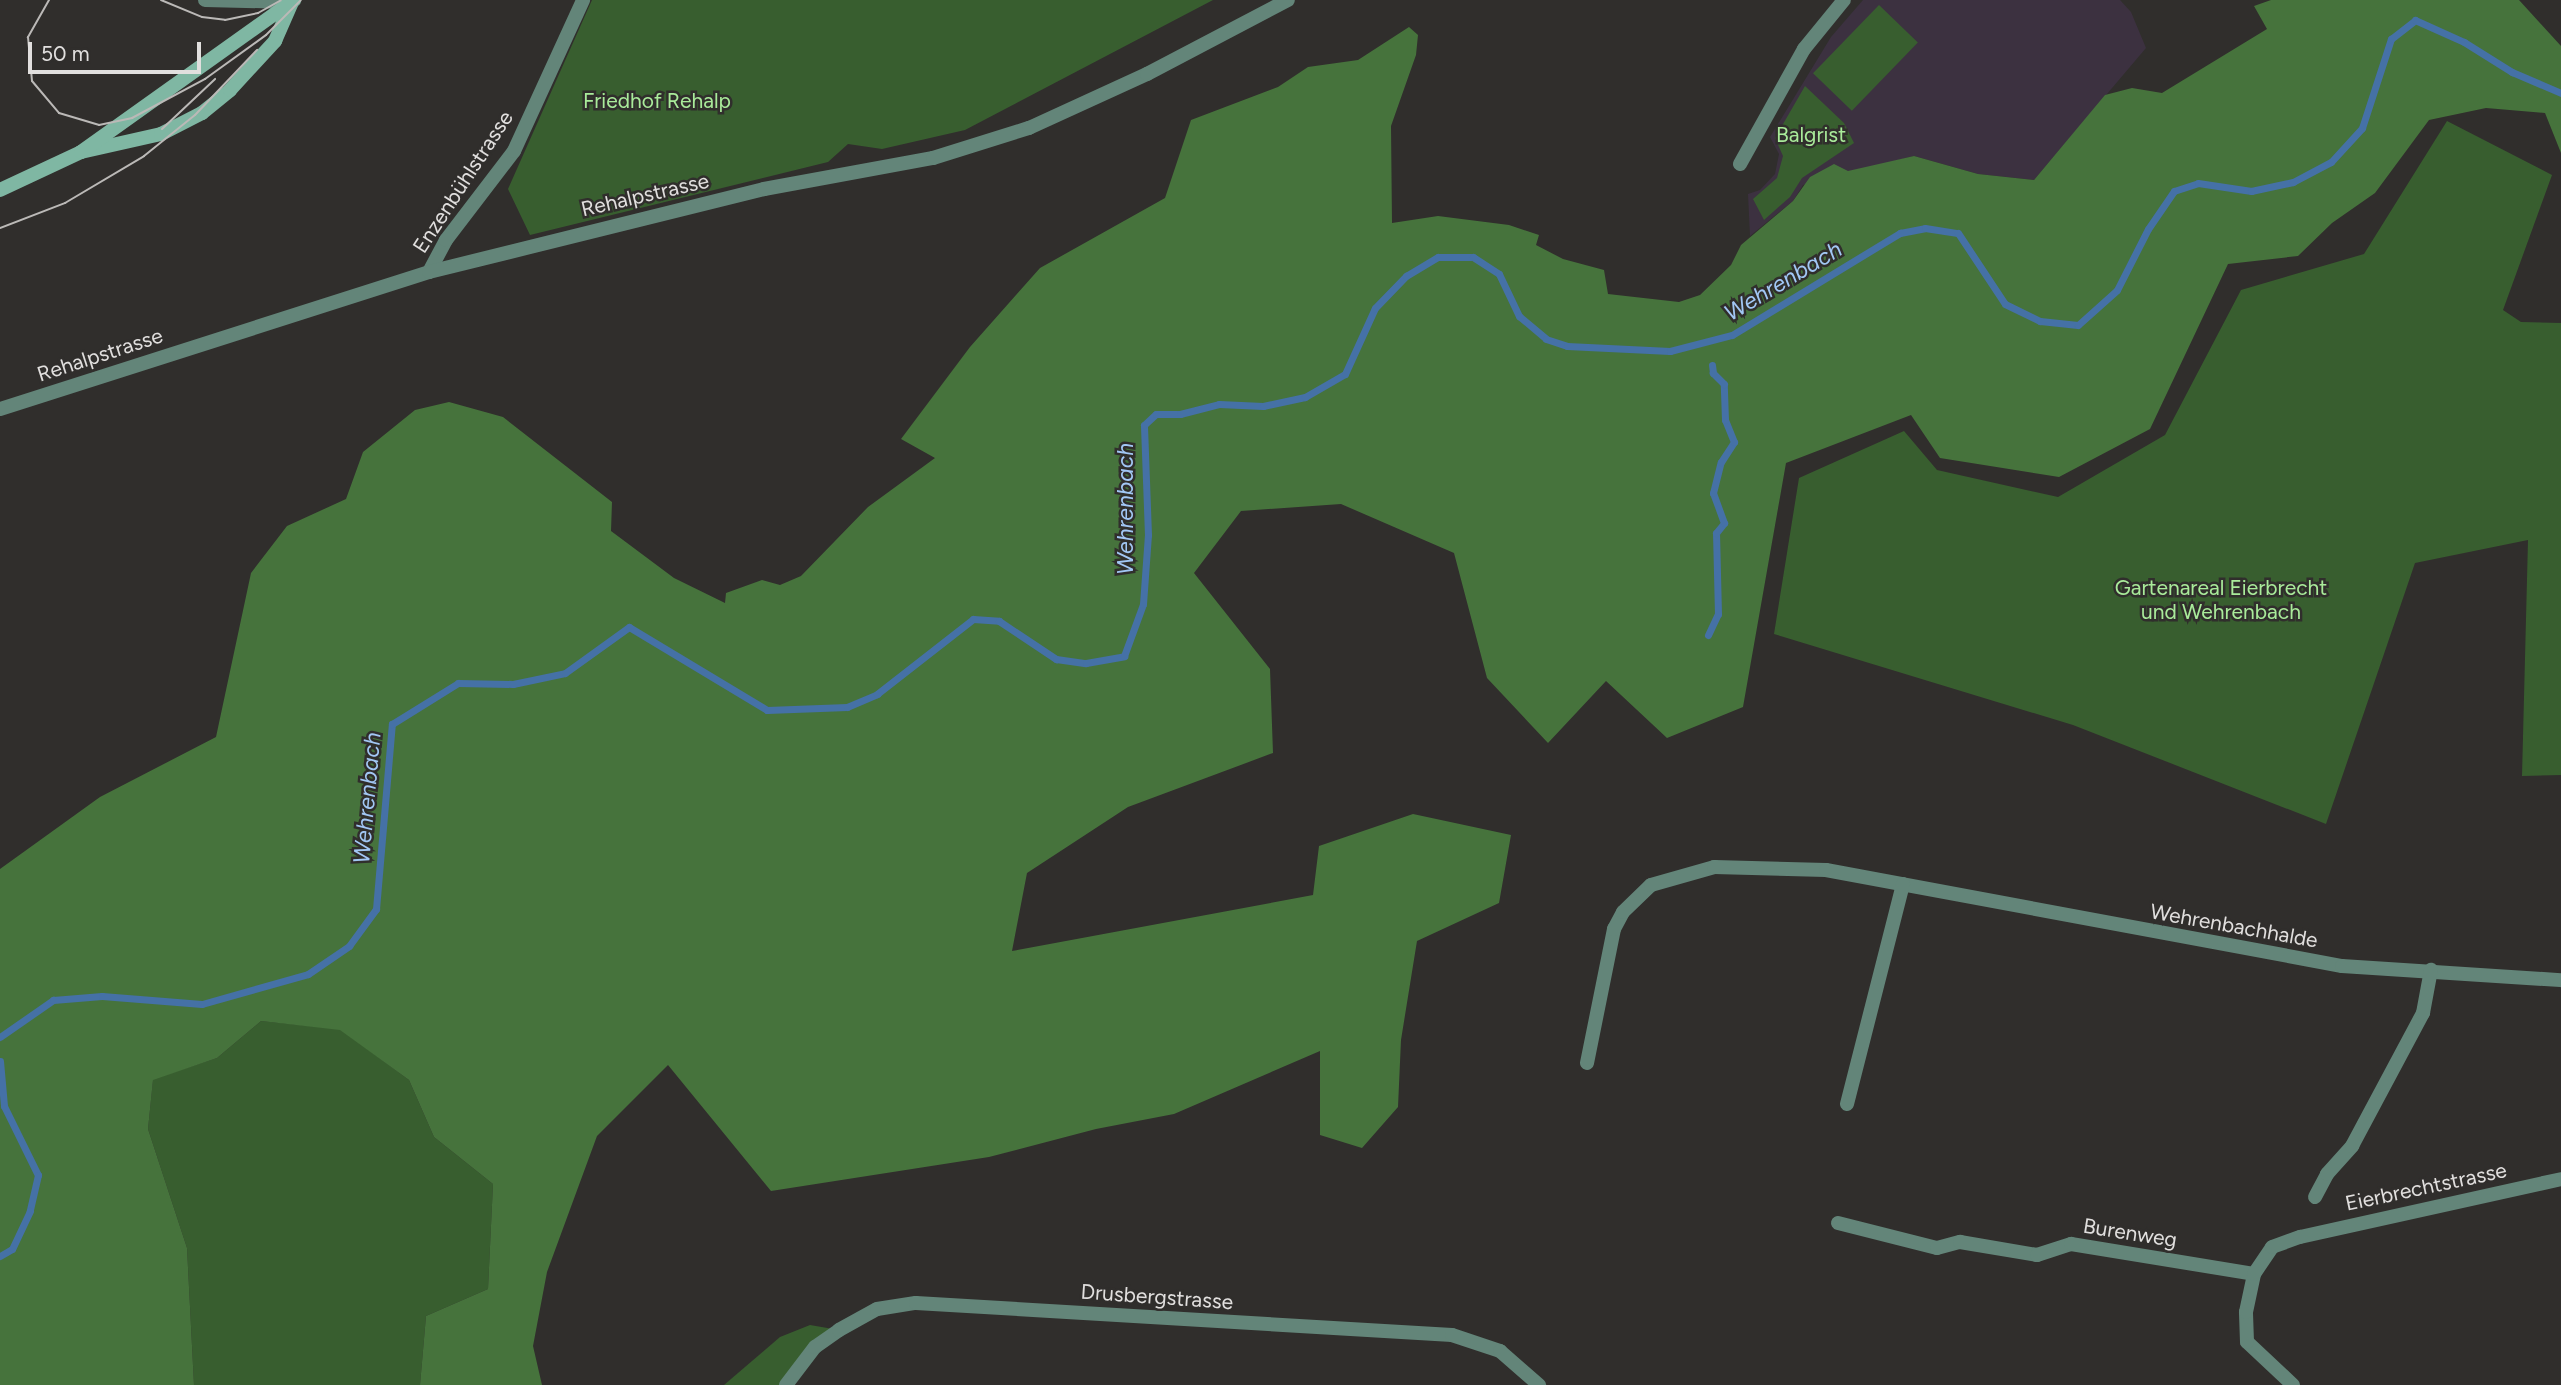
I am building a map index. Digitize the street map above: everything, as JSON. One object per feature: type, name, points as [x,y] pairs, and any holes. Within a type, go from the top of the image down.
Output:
[{"type":"main road","points":[[81,152],[161,134],[202,113],[230,90],[275,41],[293,1]]},
{"type":"main road","points":[[0,190],[81,152],[293,1]]},
{"type":"street","points":[[205,0],[293,1]]},
{"type":"street","name":"Enzenbühlstrasse","points":[[429,272],[446,240],[514,151],[583,0]]},
{"type":"street","name":"Rehalpstrasse","points":[[0,409],[429,272],[764,189],[933,158],[1029,128],[1147,74],[1288,0]]},
{"type":"street","points":[[1740,164],[1804,49],[1844,0]]},
{"type":"street","name":"Wehrenbachhalde","points":[[1587,1063],[1614,929],[1636,896],[1651,886],[1714,867],[1768,865],[1903,884],[2276,957],[2342,966],[2561,980]]},
{"type":"street","points":[[1847,1104],[1903,884]]},
{"type":"street","points":[[2315,1197],[2327,1174],[2352,1146],[2423,1013],[2431,970]]},
{"type":"street","name":"Eierbrechtstrasse","points":[[2254,1275],[2272,1247],[2300,1237],[2561,1179]]},
{"type":"street","name":"Burenweg","points":[[1838,1223],[1937,1248],[1960,1242],[2037,1255],[2071,1244],[2254,1275]]},
{"type":"street","points":[[2254,1275],[2246,1312],[2247,1342],[2293,1385]]},
{"type":"street","name":"Drusbergstrasse","points":[[786,1385],[816,1347],[839,1330],[877,1309],[916,1303],[1452,1335],[1500,1351],[1539,1385]]},
{"type":"shaded area","points":[[1863,0],[2120,0],[2131,12],[2146,48],[2034,180],[1978,174],[1914,156],[1803,185],[1793,201],[1750,236],[1748,194],[1760,190],[1775,174],[1779,154],[1770,137],[1831,37]]},
{"type":"green space","name":"Friedhof Rehalp","points":[[592,0],[1213,0],[965,130],[882,149],[848,144],[828,162],[530,235],[508,189]]},
{"type":"green space","points":[[2271,0],[2519,0],[2561,46],[2561,153],[2545,113],[2486,108],[2429,120],[2375,193],[2332,223],[2298,256],[2228,264],[2150,429],[2059,477],[1940,458],[1911,415],[1786,463],[1743,707],[1667,738],[1606,681],[1548,743],[1487,678],[1454,553],[1341,504],[1241,511],[1194,573],[1270,669],[1273,753],[1128,807],[1027,873],[1012,951],[1313,895],[1319,846],[1413,814],[1511,835],[1499,903],[1417,941],[1401,1040],[1398,1107],[1362,1148],[1320,1135],[1320,1051],[1174,1114],[1096,1129],[989,1157],[771,1191],[668,1065],[597,1136],[547,1272],[533,1346],[542,1385],[420,1385],[426,1316],[488,1289],[493,1184],[434,1137],[409,1080],[340,1030],[261,1021],[217,1058],[153,1080],[148,1129],[187,1248],[194,1385],[0,1385],[0,869],[100,797],[216,737],[251,573],[287,526],[346,499],[363,452],[415,410],[449,402],[503,417],[612,502],[611,531],[674,578],[725,603],[726,593],[762,580],[780,585],[801,576],[868,507],[935,458],[901,439],[970,347],[1040,268],[1165,198],[1191,120],[1278,87],[1308,67],[1358,60],[1409,27],[1418,35],[1416,55],[1391,126],[1392,223],[1438,216],[1509,225],[1539,235],[1536,245],[1563,259],[1604,270],[1608,294],[1679,302],[1700,295],[1731,265],[1741,245],[1793,201],[1810,177],[1834,164],[1848,171],[1914,156],[1978,174],[2034,180],[2105,95],[2132,88],[2162,93],[2267,29],[2254,6]]},
{"type":"green space","points":[[1879,5],[1918,43],[1852,111],[1813,73]]},
{"type":"green space","name":"Balgrist","points":[[1805,86],[1844,123],[1854,143],[1802,178],[1790,197],[1764,220],[1753,199],[1777,178],[1783,156],[1775,138]]},
{"type":"green space","name":"Gartenareal Eierbrecht und Wehrenbach","points":[[2447,121],[2552,175],[2503,310],[2521,322],[2561,323],[2561,775],[2522,776],[2528,540],[2415,563],[2326,824],[2073,725],[1774,634],[1799,478],[1904,431],[1937,470],[2058,497],[2165,435],[2241,290],[2364,254]]},
{"type":"green space","points":[[261,1021],[340,1029],[409,1080],[434,1137],[493,1184],[488,1289],[426,1316],[420,1385],[194,1385],[187,1248],[148,1129],[153,1079],[217,1058]]},
{"type":"green space","points":[[810,1325],[839,1330],[786,1385],[724,1385],[780,1337]]},
{"type":"waterway","name":"Wehrenbach","points":[[0,1037],[53,1000],[102,996],[202,1004],[308,974],[349,946],[376,909],[392,724],[458,683],[513,684],[565,673],[629,627],[767,710],[847,707],[877,694],[973,619],[999,621],[1056,659],[1086,663],[1124,656],[1143,604],[1148,535],[1144,425],[1156,414],[1180,414],[1219,404],[1263,406],[1305,397],[1345,374],[1375,308],[1406,276],[1438,257],[1473,257],[1499,274],[1519,316],[1546,339],[1567,346],[1670,351],[1732,335],[1900,233],[1925,228],[1958,233],[2005,304],[2040,321],[2078,325],[2117,290],[2148,229],[2174,191],[2198,183],[2251,191],[2293,182],[2331,162],[2362,128],[2391,39],[2415,20],[2464,42],[2512,72],[2561,93]]},
{"type":"waterway","points":[[1708,635],[1718,614],[1716,533],[1724,523],[1713,493],[1721,462],[1734,442],[1725,420],[1724,384],[1713,373],[1712,365]]},
{"type":"waterway","name":"Wehrenbach","points":[[0,1061],[4,1106],[38,1175],[30,1211],[12,1249],[0,1256]]},
{"type":"tram line","points":[[49,0],[28,37],[32,81],[59,113],[99,125],[132,118],[205,79],[266,35],[301,0]]},
{"type":"tram line","points":[[161,0],[202,17],[225,20],[258,13],[281,0]]},
{"type":"tram line","points":[[0,228],[65,203],[144,156],[195,115],[257,50]]},
{"type":"tram line","points":[[162,129],[215,79]]}]
